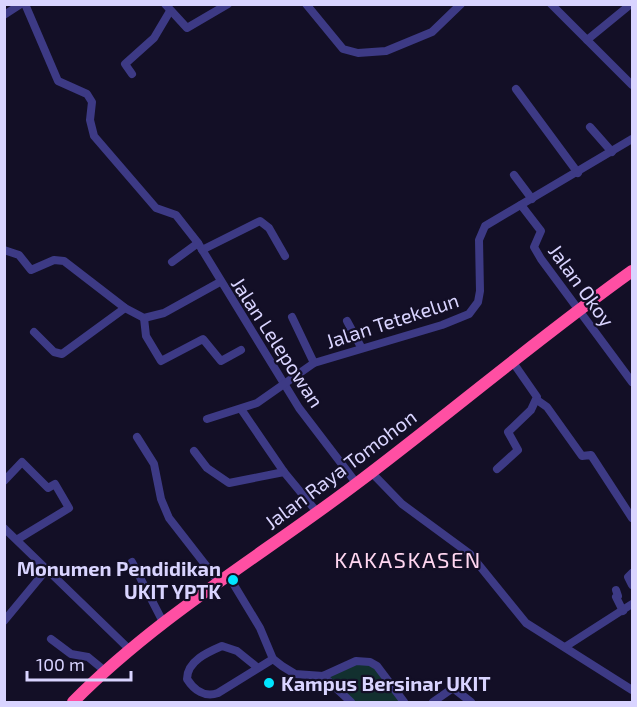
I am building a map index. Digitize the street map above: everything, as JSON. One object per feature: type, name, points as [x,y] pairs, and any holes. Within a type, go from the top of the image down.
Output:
[{"type":"highway","name":"Jalan Raya Tomohon","points":[[78,701],[105,671],[163,622],[357,484],[512,360],[633,271]]},
{"type":"street","points":[[4,15],[23,4]]},
{"type":"street","name":"Jalan Lelepowan","points":[[23,4],[58,81],[83,91],[90,99],[93,108],[90,120],[94,136],[156,208],[176,215],[200,246],[220,282],[300,408],[357,484]]},
{"type":"street","points":[[132,74],[125,64],[154,38],[168,8],[187,28],[228,4]]},
{"type":"street","points":[[306,4],[343,49],[371,53],[386,51],[428,34],[461,4]]},
{"type":"street","points":[[551,4],[633,85]]},
{"type":"street","points":[[587,40],[631,4]]},
{"type":"street","points":[[516,88],[578,173]]},
{"type":"street","points":[[590,127],[612,152]]},
{"type":"street","name":"Jalan Tetekelun","points":[[207,419],[256,403],[314,363],[360,347],[442,325],[469,314],[478,302],[480,291],[480,233],[493,220],[578,173],[633,139]]},
{"type":"street","points":[[514,175],[532,199]]},
{"type":"street","name":"Jalan Okoy","points":[[521,205],[541,231],[534,247],[536,251],[633,382]]},
{"type":"street","points":[[172,262],[200,246],[260,221],[269,228],[285,256]]},
{"type":"street","points":[[4,250],[19,255],[31,270],[54,260],[64,261],[125,308],[144,318],[164,313],[220,282]]},
{"type":"street","points":[[34,332],[54,352],[62,354],[125,308]]},
{"type":"street","points":[[292,317],[314,363]]},
{"type":"street","points":[[144,318],[146,336],[161,362],[203,339],[221,361],[241,350]]},
{"type":"street","points":[[347,321],[360,347]]},
{"type":"street","points":[[497,469],[519,449],[509,435],[510,429],[531,410],[537,400],[536,394],[512,360]]},
{"type":"street","points":[[537,400],[547,407],[582,456],[591,455],[633,518]]},
{"type":"street","points":[[241,409],[284,472],[316,512]]},
{"type":"street","points":[[137,437],[154,464],[161,499],[169,518],[223,578],[260,628],[272,650],[273,659],[295,674],[323,676],[356,661],[370,662],[377,666],[404,702]]},
{"type":"street","points":[[194,452],[207,468],[229,483],[284,472]]},
{"type":"street","points":[[4,481],[22,462],[48,488],[55,484],[69,508],[18,539]]},
{"type":"street","points":[[371,472],[402,504],[470,554],[526,623],[633,690]]},
{"type":"street","points":[[4,528],[18,539],[129,650]]},
{"type":"street","points":[[132,562],[163,622]]},
{"type":"street","points":[[4,621],[47,569]]},
{"type":"street","points":[[633,573],[628,577],[633,585]]},
{"type":"street","points":[[616,590],[618,596],[616,597],[623,611]]},
{"type":"street","points":[[565,647],[633,604]]},
{"type":"street","points":[[51,639],[71,654],[88,657],[105,671]]},
{"type":"street","points":[[258,668],[237,651],[222,646],[192,664],[188,669],[187,679],[196,690],[213,695],[258,668],[273,659]]},
{"type":"street","points":[[323,676],[351,702]]},
{"type":"street","points":[[433,702],[453,688],[471,702]]},
{"type":"green space","points":[[370,662],[404,702],[351,702],[323,676],[351,663]]},
{"type":"place","name":"Monumen Pendidikan UKIT YPTK","points":[[233,580]]},
{"type":"place","name":"Kampus Bersinar UKIT","points":[[269,683]]},
{"type":"district","name":"KAKASKASEN","points":[[408,559]]}]
